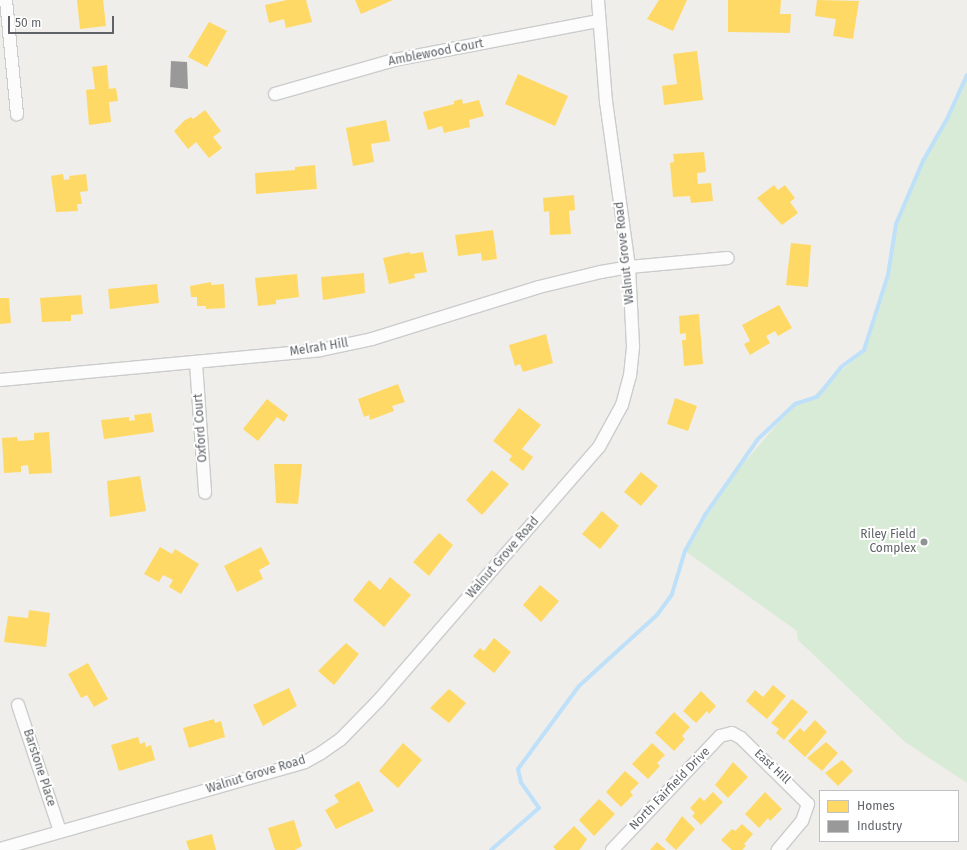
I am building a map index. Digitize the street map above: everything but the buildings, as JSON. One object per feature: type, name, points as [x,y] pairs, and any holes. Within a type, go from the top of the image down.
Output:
[{"type":"street","points":[[6,0],[17,114]]},
{"type":"street","name":"Walnut Grove Road","points":[[0,849],[304,762],[332,745],[361,720],[577,473],[610,430],[622,405],[630,376],[633,346],[629,267],[606,102],[598,0]]},
{"type":"street","name":"Amblewood Court","points":[[275,94],[394,60],[599,21]]},
{"type":"street","name":"Melrah Hill","points":[[0,380],[86,370],[196,363],[321,350],[372,339],[539,287],[629,267],[728,258]]},
{"type":"street","name":"Oxford Court","points":[[196,363],[205,493]]},
{"type":"street","name":"Barstone Place","points":[[18,705],[60,832]]},
{"type":"street","name":"East Hill","points":[[732,733],[741,738],[808,804],[802,821],[778,850]]},
{"type":"street","name":"North Fairfield Drive","points":[[612,850],[720,736],[732,733]]},
{"type":"green space","points":[[967,75],[967,783],[905,742],[798,640],[797,631],[685,551],[734,474],[795,404],[809,400],[864,350],[888,275],[896,224],[923,161],[947,119]]},
{"type":"waterway","points":[[491,850],[539,808],[521,782],[518,769],[579,686],[657,615],[672,594],[685,551],[705,515],[758,439],[795,404],[817,397],[841,367],[864,350],[888,275],[896,224],[923,161],[947,119],[967,75]]},
{"type":"place","name":"Riley Field Complex","points":[[924,542]]}]
